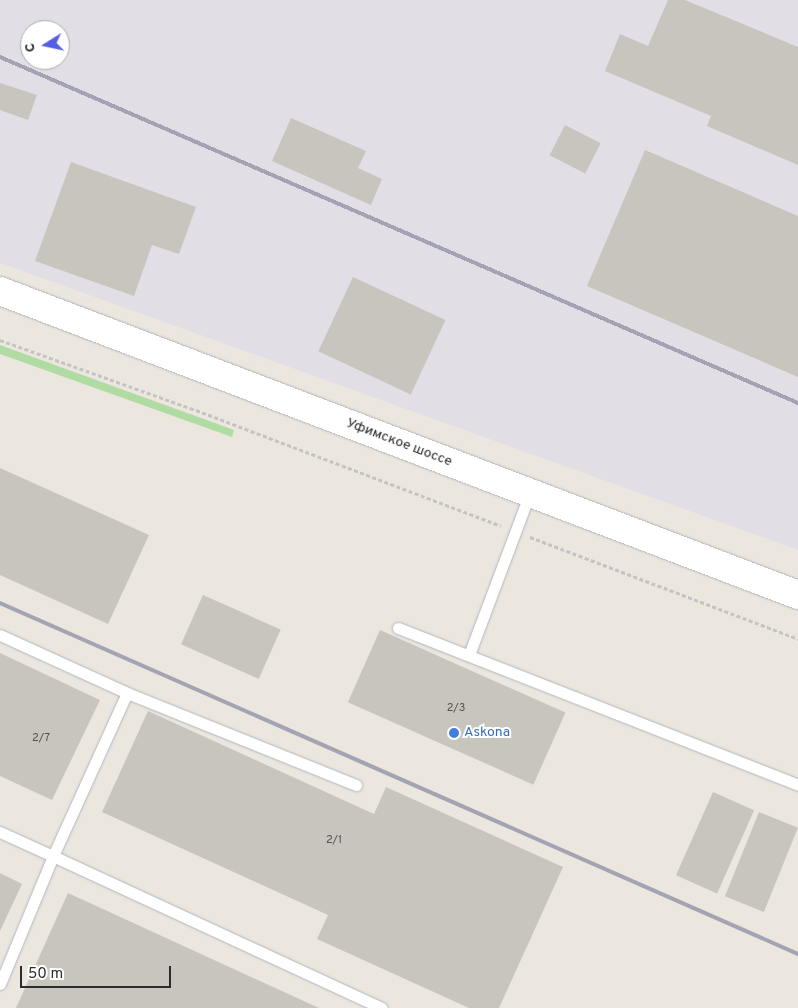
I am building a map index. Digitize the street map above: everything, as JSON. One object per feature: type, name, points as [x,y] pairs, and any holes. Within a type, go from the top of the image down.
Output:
[{"type":"main road","name":"Уфимское шоссе","points":[[0,291],[798,595]]},
{"type":"lane","points":[[469,655],[530,493]]},
{"type":"lane","points":[[398,628],[798,786]]},
{"type":"lane","points":[[0,636],[127,693],[356,785]]},
{"type":"lane","points":[[0,984],[52,856],[127,693]]},
{"type":"lane","points":[[0,832],[382,1008]]},
{"type":"path","points":[[0,340],[196,410],[798,638]]},
{"type":"shaded area","points":[[0,0],[798,0],[798,550],[0,263]]},
{"type":"green space","points":[[0,345],[234,430],[232,437],[0,354]]},
{"type":"building","points":[[668,0],[685,0],[798,47],[798,165],[707,126],[711,116],[605,71],[620,34],[648,46]]},
{"type":"building","points":[[0,83],[37,95],[28,120],[0,110]]},
{"type":"building","points":[[291,118],[366,151],[358,168],[382,179],[371,205],[272,161]]},
{"type":"building","points":[[565,125],[601,143],[585,173],[550,155]]},
{"type":"building","points":[[645,150],[798,216],[798,377],[587,286]]},
{"type":"building","points":[[71,162],[196,207],[179,254],[152,245],[134,296],[35,261]]},
{"type":"building","points":[[353,277],[445,320],[411,394],[318,351]]},
{"type":"building","points":[[0,468],[149,535],[108,624],[0,575]]},
{"type":"building","points":[[203,595],[281,630],[259,679],[181,644]]},
{"type":"building","points":[[380,630],[565,713],[533,785],[348,702]]},
{"type":"building","points":[[0,653],[100,700],[52,800],[0,776]]},
{"type":"building","points":[[148,711],[374,814],[386,787],[563,867],[499,1008],[469,1008],[317,939],[328,915],[102,812]]},
{"type":"building","points":[[713,792],[754,810],[717,893],[676,875]]},
{"type":"building","points":[[759,812],[798,828],[764,912],[725,896]]},
{"type":"building","points":[[0,873],[22,884],[0,931]]},
{"type":"building","points":[[68,893],[319,1008],[16,1008]]},
{"type":"railway","points":[[0,57],[798,403]]},
{"type":"railway","points":[[0,603],[798,954]]},
{"type":"place","name":"Askona","points":[[454,733]]}]
